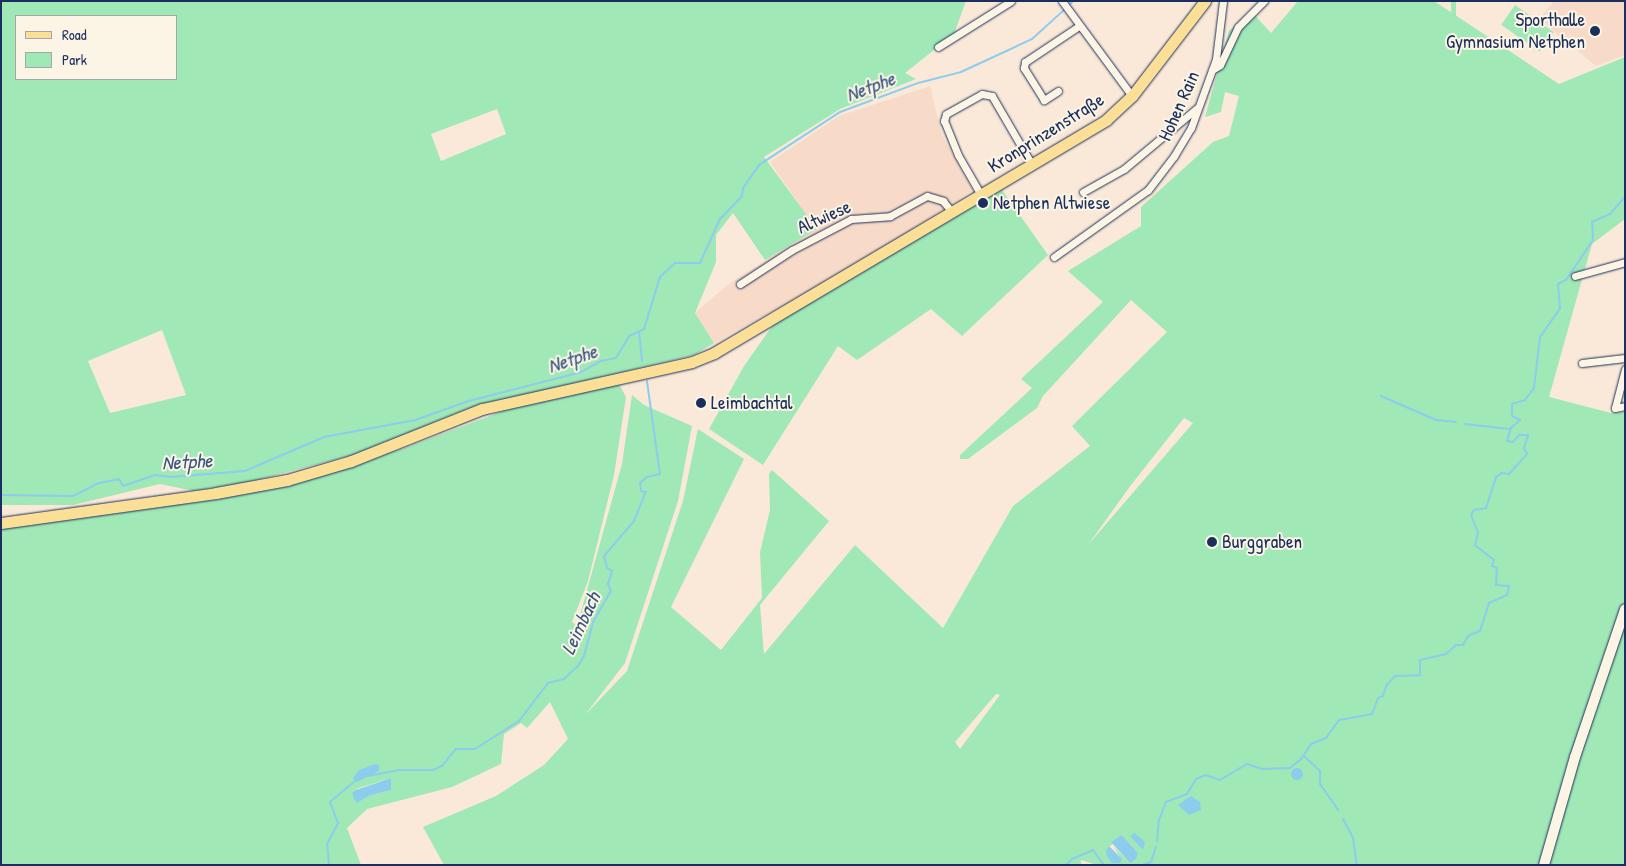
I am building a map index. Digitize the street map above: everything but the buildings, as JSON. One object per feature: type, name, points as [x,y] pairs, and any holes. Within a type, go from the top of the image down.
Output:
[{"type":"main road","name":"Kronprinzenstraße","points":[[1,523],[206,495],[287,480],[351,461],[482,409],[692,362],[733,342],[1106,120],[1132,96],[1200,3]]},
{"type":"street","points":[[938,47],[1011,1]]},
{"type":"street","name":"Hohen Rain","points":[[1054,257],[1152,186],[1187,136],[1212,70],[1219,43],[1223,1]]},
{"type":"street","points":[[1212,70],[1220,66],[1243,21],[1264,1]]},
{"type":"street","points":[[1063,3],[1132,96]]},
{"type":"street","points":[[1058,91],[1044,100],[1024,68],[1025,62],[1079,26]]},
{"type":"street","points":[[981,195],[944,120],[946,114],[982,94],[992,96],[1031,163]]},
{"type":"street","points":[[1083,192],[1124,169],[1198,107]]},
{"type":"street","name":"Altwiese","points":[[740,284],[792,250],[851,219],[890,216],[928,196],[943,201],[951,211]]},
{"type":"street","points":[[1575,276],[1625,262]]},
{"type":"street","points":[[1582,363],[1625,358]]},
{"type":"street","points":[[1625,369],[1614,408],[1625,406]]},
{"type":"street","points":[[1544,865],[1575,757],[1625,609]]},
{"type":"shaded area","points":[[1554,1],[1625,1],[1625,55],[1596,66],[1539,19]]},
{"type":"shaded area","points":[[930,86],[942,135],[973,190],[858,264],[714,343],[695,313],[730,283],[816,229],[770,162],[839,116]]},
{"type":"green space","points":[[1,1],[966,1],[954,34],[905,73],[916,79],[840,109],[764,157],[817,229],[765,260],[733,213],[716,235],[716,262],[695,313],[714,343],[694,355],[467,409],[360,453],[249,482],[194,491],[160,484],[73,505],[1,505]],"holes":[[[497,109],[506,134],[441,161],[431,134]],[[162,330],[186,395],[110,413],[88,361]]]},
{"type":"green space","points":[[1298,1],[1434,1],[1559,84],[1625,57],[1625,219],[1592,244],[1549,397],[1611,413],[1625,412],[1625,865],[1097,865],[1081,860],[1081,865],[444,865],[423,827],[496,796],[544,765],[568,739],[550,702],[527,728],[521,723],[504,734],[501,764],[452,787],[367,809],[347,828],[361,865],[1,865],[1,526],[262,490],[402,449],[525,403],[619,384],[626,397],[614,475],[588,581],[572,622],[577,626],[622,464],[632,395],[644,405],[692,426],[678,501],[625,663],[585,715],[627,671],[683,501],[698,429],[744,459],[671,607],[721,650],[762,598],[760,552],[770,510],[769,474],[772,470],[829,521],[760,605],[764,654],[855,545],[943,628],[1013,506],[1090,446],[1072,426],[1167,332],[1131,300],[1043,396],[1037,408],[968,459],[960,459],[960,455],[1032,388],[1021,379],[1103,302],[1068,271],[1141,226],[1141,207],[1213,142],[1229,136],[1239,96],[1225,92],[1221,112],[1205,117],[1229,31],[1251,11],[1271,33]],"holes":[[[1184,418],[1193,423],[1088,545],[1131,485]],[[996,694],[1000,695],[960,749],[955,742]],[[391,778],[391,790],[368,796],[356,789]],[[1122,835],[1138,853],[1130,863],[1114,847],[1121,859],[1108,848]]]},
{"type":"green space","points":[[1451,1],[1456,1],[1456,133],[1451,133]]},
{"type":"green space","points":[[1515,5],[1554,32],[1540,52],[1501,25]]},
{"type":"green space","points":[[1002,190],[1048,255],[962,336],[931,309],[857,360],[838,346],[763,465],[709,429],[744,366],[775,322]]},
{"type":"water","points":[[375,764],[379,765],[379,771],[357,782],[353,778],[359,770]]},
{"type":"water","points":[[1299,768],[1302,769],[1302,779],[1295,780],[1292,779],[1291,772],[1292,769]]},
{"type":"water","points":[[391,778],[391,790],[368,796],[357,803],[354,799],[352,793],[356,790]]},
{"type":"water","points":[[1191,796],[1200,802],[1201,810],[1189,815],[1178,805]]},
{"type":"water","points":[[1135,833],[1145,842],[1143,850],[1130,836]]},
{"type":"water","points":[[1122,835],[1138,853],[1136,859],[1130,863],[1111,842]]},
{"type":"water","points":[[1109,846],[1122,859],[1120,863],[1112,863],[1107,856],[1106,851]]},
{"type":"waterway","name":"Netphe","points":[[1068,6],[1073,1]]},
{"type":"waterway","name":"Netphe","points":[[1,495],[73,496],[99,483],[119,479],[123,486],[155,475],[171,477],[245,471],[324,437],[415,420],[469,401],[581,372],[601,361],[616,358],[629,336],[644,329],[660,277],[675,263],[700,263],[720,219],[742,196],[743,188],[759,165],[840,112],[918,83],[961,72],[1032,39],[1064,10]]},
{"type":"waterway","points":[[1157,841],[1159,820],[1166,802],[1187,794],[1196,779],[1206,775],[1220,780],[1247,764],[1262,769],[1290,768],[1301,759],[1311,744],[1326,738],[1339,720],[1372,714],[1378,698],[1383,696],[1386,686],[1395,676],[1420,675],[1420,660],[1446,654],[1456,645],[1463,645],[1468,636],[1480,631],[1489,603],[1507,595],[1509,586],[1496,585],[1497,568],[1492,566],[1494,560],[1475,545],[1478,533],[1471,515],[1474,510],[1486,508],[1496,477],[1502,473],[1509,474],[1527,454],[1524,448],[1528,435],[1519,435],[1513,442],[1507,441],[1511,428],[1520,420],[1512,416],[1512,404],[1525,400],[1534,388],[1540,337],[1560,308],[1558,284],[1566,280],[1593,240],[1592,222],[1610,214],[1625,197]]},
{"type":"waterway","name":"Leimbach","points":[[639,332],[642,361]]},
{"type":"waterway","name":"Leimbach","points":[[368,776],[399,770],[433,770],[442,766],[456,749],[475,749],[519,721],[548,683],[564,679],[578,666],[584,656],[593,622],[611,591],[608,584],[612,571],[607,568],[604,556],[634,521],[646,492],[641,491],[640,483],[647,477],[660,474],[647,381]]},
{"type":"waterway","points":[[1381,396],[1436,420],[1456,422]]},
{"type":"waterway","points":[[1465,424],[1510,429]]},
{"type":"waterway","points":[[1304,756],[1320,771],[1320,784],[1338,810]]},
{"type":"waterway","name":"Leimbach","points":[[329,865],[327,844],[338,823],[330,802],[357,779]]},
{"type":"waterway","points":[[1343,819],[1353,838],[1357,865]]},
{"type":"waterway","points":[[1143,865],[1151,862],[1156,847]]},
{"type":"waterway","points":[[1066,865],[1072,859],[1093,850],[1104,865]]},
{"type":"place","name":"Sporthalle Gymnasium Netphen","points":[[1595,31]]},
{"type":"place","name":"Netphen Altwiese","points":[[983,203]]},
{"type":"place","name":"Leimbachtal","points":[[701,403]]},
{"type":"place","name":"Burggraben","points":[[1212,542]]}]
